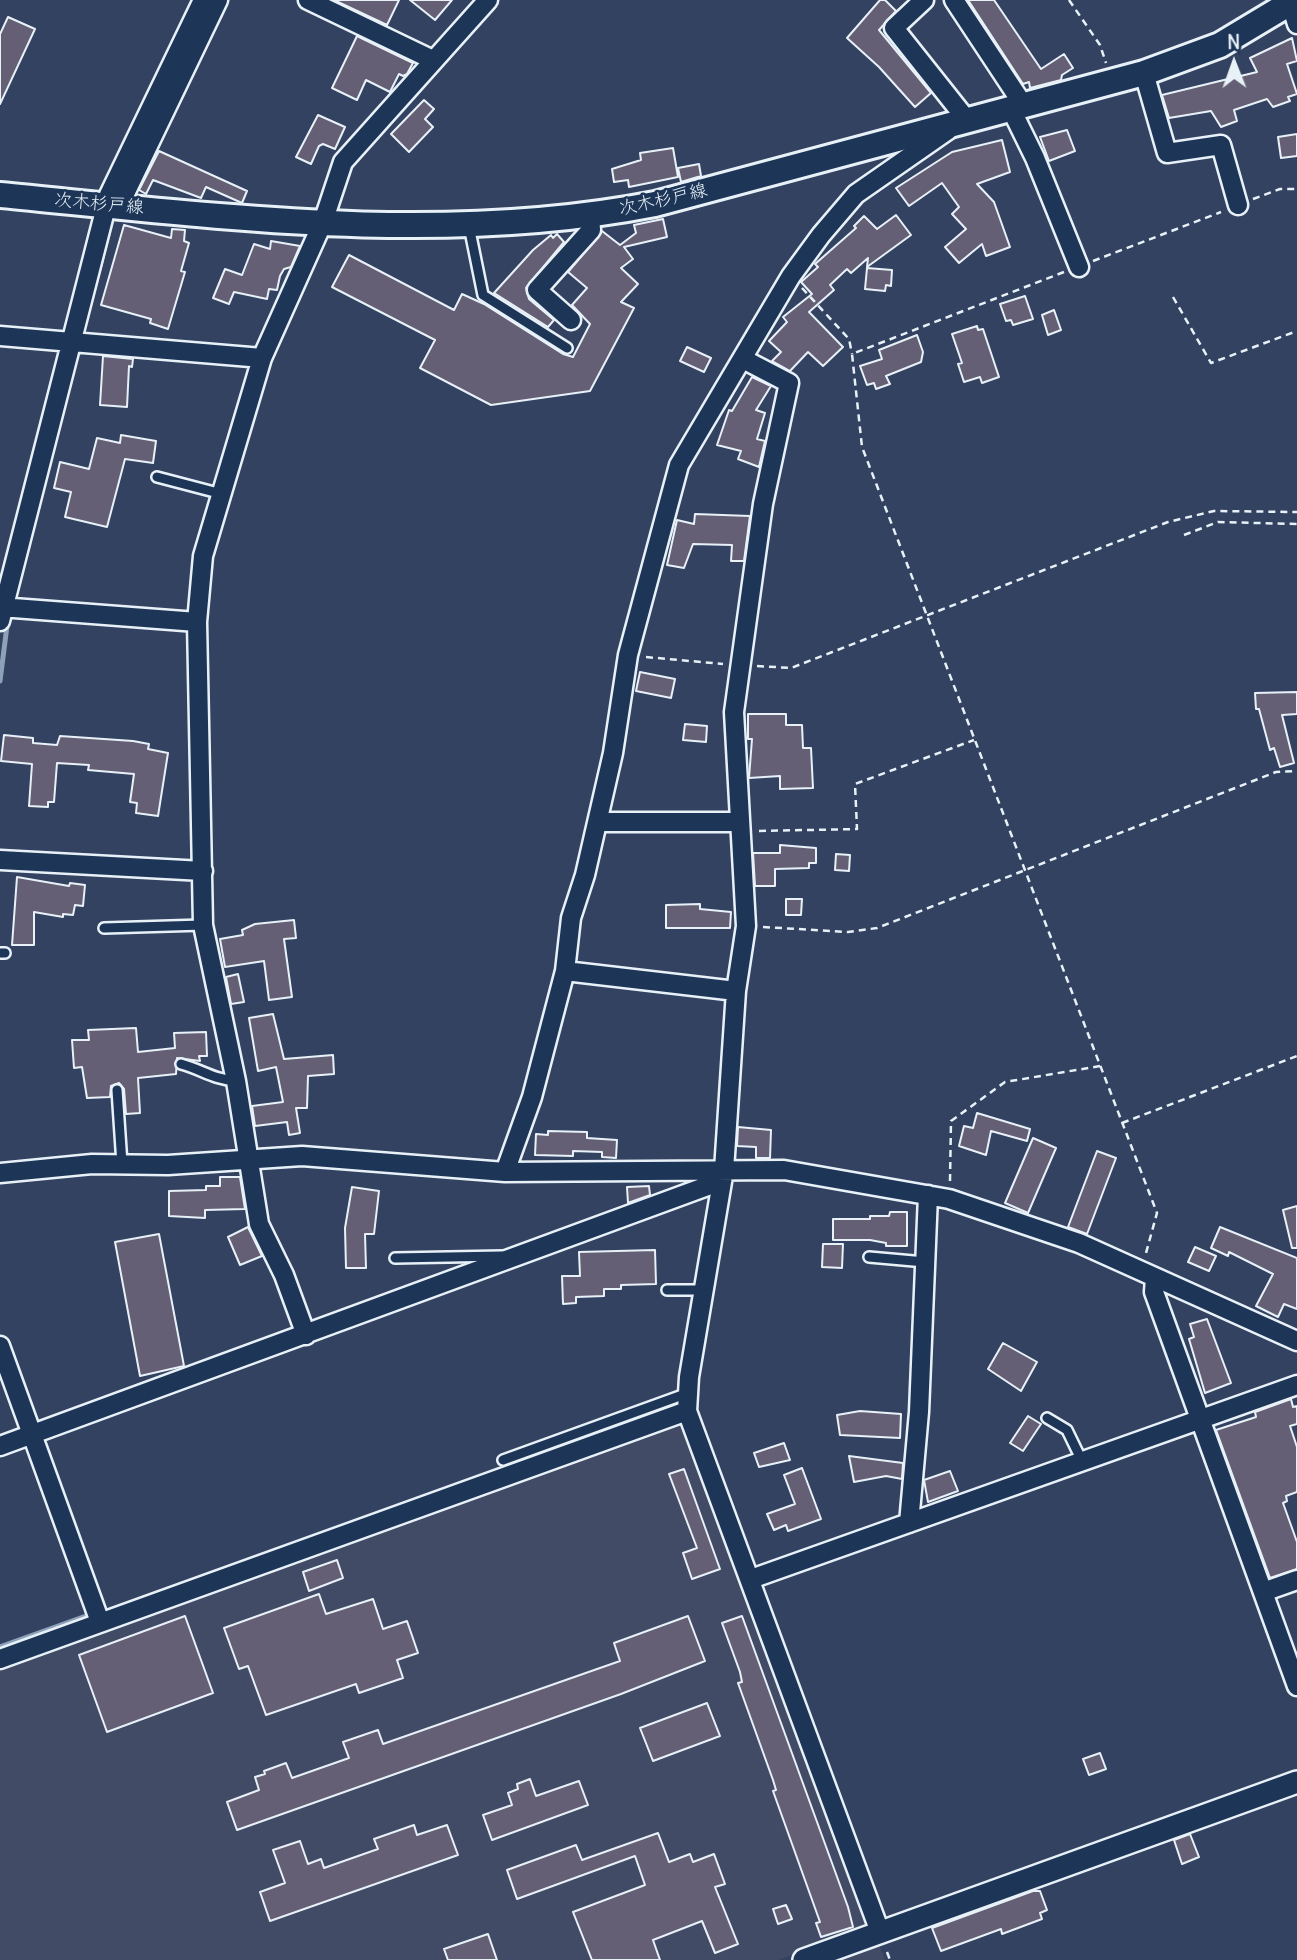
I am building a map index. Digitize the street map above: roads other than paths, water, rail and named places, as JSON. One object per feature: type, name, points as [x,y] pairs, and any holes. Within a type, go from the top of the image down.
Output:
[{"type":"main road","name":"次木杉戸線","points":[[0,195],[323,222],[470,226],[590,216],[655,204],[1110,83],[1220,45],[1294,9]]},
{"type":"street","points":[[197,622],[1,612],[72,342],[112,206],[203,0]]},
{"type":"street","points":[[112,206],[218,0]]},
{"type":"street","points":[[308,0],[433,60]]},
{"type":"street","points":[[306,1335],[284,1275],[259,1224],[236,1081],[203,925],[197,622],[203,556],[261,358],[323,222],[343,162],[488,0]]},
{"type":"street","points":[[505,1172],[532,1097],[565,971],[571,918],[598,822],[613,753],[628,655],[679,465],[792,276],[856,194],[963,121],[894,28],[924,0]]},
{"type":"street","points":[[954,0],[1017,107],[1079,267]]},
{"type":"street","points":[[1144,73],[1167,153],[1221,145],[1238,205]]},
{"type":"street","points":[[571,320],[537,290],[591,230],[590,216]]},
{"type":"street","points":[[0,336],[261,358]]},
{"type":"street","points":[[743,359],[789,383],[763,504],[734,712],[746,926],[736,991],[723,1175],[702,1290],[687,1411],[880,1932]]},
{"type":"street","points":[[598,822],[740,827]]},
{"type":"street","points":[[0,860],[202,871]]},
{"type":"street","points":[[565,971],[736,991]]},
{"type":"street","points":[[0,1173],[122,1164],[168,1165],[302,1156],[505,1172],[723,1175],[784,1170],[949,1199],[1079,1243],[1297,1341]]},
{"type":"street","points":[[0,1446],[521,1255],[723,1175]]},
{"type":"street","points":[[909,1523],[919,1412],[928,1195]]},
{"type":"street","points":[[1148,1274],[1297,1686]]},
{"type":"street","points":[[0,1346],[100,1622]]},
{"type":"street","points":[[751,1579],[1297,1385]]},
{"type":"street","points":[[0,1659],[687,1411]]},
{"type":"street","points":[[1263,1592],[1297,1580]]},
{"type":"street","points":[[804,1960],[1297,1782]]},
{"type":"lane","points":[[470,226],[483,295],[567,348]]},
{"type":"lane","points":[[157,477],[222,494]]},
{"type":"lane","points":[[104,928],[203,925]]},
{"type":"lane","points":[[181,1064],[196,1068],[214,1079],[236,1081]]},
{"type":"lane","points":[[117,1090],[122,1164]]},
{"type":"lane","points":[[395,1258],[521,1255]]},
{"type":"lane","points":[[870,1257],[925,1262]]},
{"type":"lane","points":[[667,1290],[702,1290]]},
{"type":"lane","points":[[503,1460],[688,1393]]},
{"type":"lane","points":[[1047,1418],[1067,1430],[1082,1461]]},
{"type":"waterway","points":[[89,307],[114,212]]},
{"type":"waterway","points":[[0,681],[8,618]]},
{"type":"waterway","points":[[0,1647],[86,1616]]}]
